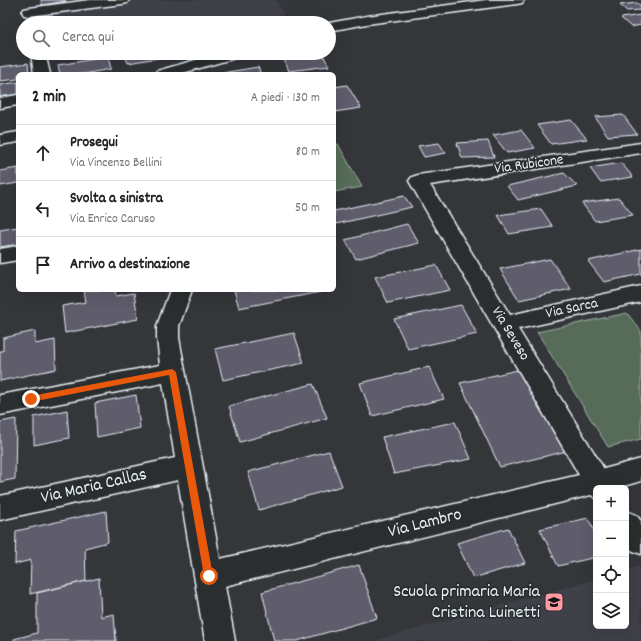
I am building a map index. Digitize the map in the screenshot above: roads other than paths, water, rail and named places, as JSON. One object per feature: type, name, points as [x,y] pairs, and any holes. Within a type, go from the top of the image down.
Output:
[{"type":"street","points":[[29,12],[122,0]]},
{"type":"street","points":[[336,26],[367,20],[517,0]]},
{"type":"street","points":[[39,60],[42,72]]},
{"type":"street","points":[[169,72],[212,60]]},
{"type":"street","points":[[0,103],[16,100]]},
{"type":"street","points":[[0,140],[16,137]]},
{"type":"street","name":"Via Rubicone","points":[[418,182],[641,148]]},
{"type":"street","name":"Via Seveso","points":[[418,182],[599,485]]},
{"type":"street","points":[[0,256],[16,253]]},
{"type":"street","points":[[180,292],[168,326],[168,338],[172,372],[188,466],[220,641]]},
{"type":"street","name":"Via Sarca","points":[[504,324],[641,294]]},
{"type":"street","points":[[0,405],[172,372]]},
{"type":"street","name":"Via Maria Callas","points":[[0,508],[188,466]]},
{"type":"street","name":"Via Lambro","points":[[599,485],[641,470]]},
{"type":"street","name":"Via Lambro","points":[[209,576],[593,486]]},
{"type":"street","points":[[629,527],[641,540]]},
{"type":"place","name":"Scuola primaria Maria Cristina Luinetti","points":[[554,602]]}]
